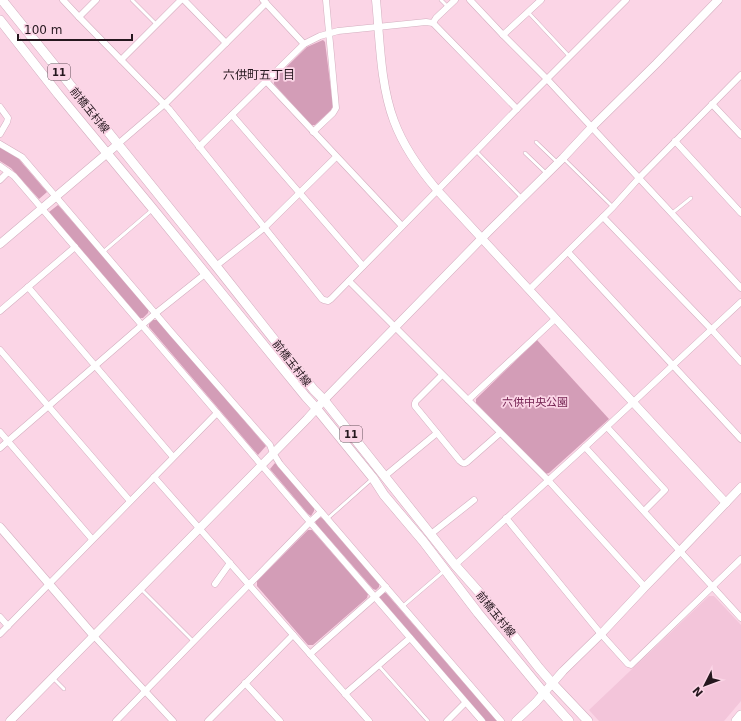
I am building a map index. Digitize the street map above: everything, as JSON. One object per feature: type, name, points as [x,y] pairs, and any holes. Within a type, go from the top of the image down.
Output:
[{"type":"main road","name":"前橋玉村線","points":[[6,1],[109,134],[455,565],[486,600],[552,684],[588,721]]},
{"type":"main road","name":"前橋玉村線","points":[[0,20],[58,94],[373,478],[384,495],[423,541],[478,613],[544,694],[569,721]]},
{"type":"main road","points":[[736,721],[741,715]]},
{"type":"street","points":[[63,0],[164,104],[264,228],[324,300],[328,301],[626,0]]},
{"type":"street","points":[[79,17],[96,0]]},
{"type":"street","points":[[121,60],[181,0]]},
{"type":"street","points":[[184,0],[226,43]]},
{"type":"street","points":[[313,132],[333,113],[336,108],[326,0]]},
{"type":"street","points":[[376,0],[383,76],[387,100],[394,121],[409,154],[438,191],[726,503]]},
{"type":"street","points":[[433,23],[436,18],[455,0]]},
{"type":"street","points":[[470,0],[547,79],[741,288]]},
{"type":"street","points":[[503,35],[541,0]]},
{"type":"street","points":[[10,721],[718,0]]},
{"type":"street","points":[[0,244],[164,104],[226,43],[264,2],[304,44]]},
{"type":"street","points":[[199,147],[304,44],[320,36],[338,31],[426,22],[433,23],[517,109]]},
{"type":"street","points":[[530,290],[741,75]]},
{"type":"street","points":[[266,81],[402,226]]},
{"type":"street","points":[[712,104],[741,135]]},
{"type":"street","points":[[0,107],[8,118],[0,134]]},
{"type":"street","points":[[232,114],[363,266]]},
{"type":"street","points":[[675,141],[741,213]]},
{"type":"street","points":[[0,144],[22,157],[270,445],[280,464],[501,721]]},
{"type":"street","points":[[216,266],[264,228],[336,157]]},
{"type":"street","points":[[0,166],[14,176],[141,326],[482,721]]},
{"type":"street","points":[[0,180],[8,172]]},
{"type":"street","points":[[603,217],[741,362]]},
{"type":"street","points":[[0,311],[75,247]]},
{"type":"street","points":[[568,252],[741,439]]},
{"type":"street","points":[[0,448],[156,313],[205,274]]},
{"type":"street","points":[[349,281],[548,480],[645,587]]},
{"type":"street","points":[[28,287],[173,457]]},
{"type":"street","points":[[455,565],[634,403],[741,302]]},
{"type":"street","points":[[468,400],[556,319]]},
{"type":"street","points":[[0,350],[130,501]]},
{"type":"street","points":[[442,375],[415,403],[416,408],[460,461],[465,464],[500,433]]},
{"type":"street","points":[[0,634],[217,413]]},
{"type":"street","points":[[607,427],[665,490],[644,511]]},
{"type":"street","points":[[0,432],[92,539]]},
{"type":"street","points":[[385,476],[437,433]]},
{"type":"street","points":[[585,447],[741,618]]},
{"type":"street","points":[[154,477],[369,721]]},
{"type":"street","points":[[516,721],[544,694],[563,671],[601,634],[741,487]]},
{"type":"street","points":[[431,534],[474,500]]},
{"type":"street","points":[[116,721],[310,522],[322,512]]},
{"type":"street","points":[[506,518],[601,634],[626,663],[631,665],[741,558]]},
{"type":"street","points":[[0,527],[94,636],[173,721]]},
{"type":"street","points":[[215,584],[230,563]]},
{"type":"street","points":[[310,654],[386,587]]},
{"type":"street","points":[[0,617],[8,626]]},
{"type":"street","points":[[208,721],[293,635]]},
{"type":"street","points":[[345,694],[410,638]]},
{"type":"street","points":[[245,683],[280,721]]},
{"type":"street","points":[[447,721],[465,703]]},
{"type":"lane","points":[[132,0],[156,24]]},
{"type":"lane","points":[[441,0],[448,7]]},
{"type":"lane","points":[[528,12],[570,57]]},
{"type":"lane","points":[[536,142],[561,161],[613,207]]},
{"type":"lane","points":[[476,151],[523,199]]},
{"type":"lane","points":[[525,153],[547,175]]},
{"type":"lane","points":[[671,214],[691,198]]},
{"type":"lane","points":[[103,252],[153,209]]},
{"type":"lane","points":[[327,519],[373,478]]},
{"type":"lane","points":[[403,606],[446,570]]},
{"type":"lane","points":[[141,589],[194,641]]},
{"type":"lane","points":[[378,665],[428,721]]},
{"type":"lane","points":[[53,678],[64,689]]},
{"type":"shaded area","points":[[709,596],[714,596],[741,625],[741,701],[724,721],[599,721],[589,710]]},
{"type":"green space","points":[[323,40],[325,42],[333,106],[331,110],[315,125],[311,125],[274,84],[274,79],[307,47]]},
{"type":"green space","points":[[0,147],[17,157],[47,192],[39,199],[11,168],[0,161]]},
{"type":"green space","points":[[58,205],[149,309],[148,313],[143,318],[140,318],[49,212]]},
{"type":"green space","points":[[153,320],[157,320],[163,326],[266,446],[258,455],[149,327],[149,324]]},
{"type":"green space","name":"六供中央公園","points":[[537,340],[609,419],[549,473],[545,474],[476,403],[476,399]]},
{"type":"green space","points":[[275,463],[314,508],[311,516],[270,469]]},
{"type":"green space","points":[[320,517],[379,584],[379,587],[376,590],[373,589],[316,524],[315,521]]},
{"type":"green space","points":[[308,530],[312,530],[368,594],[367,598],[313,645],[308,645],[257,586],[257,581]]},
{"type":"green space","points":[[386,593],[497,721],[486,721],[380,598],[380,596]]},
{"type":"district","name":"六供町五丁目","points":[[259,75]]}]
